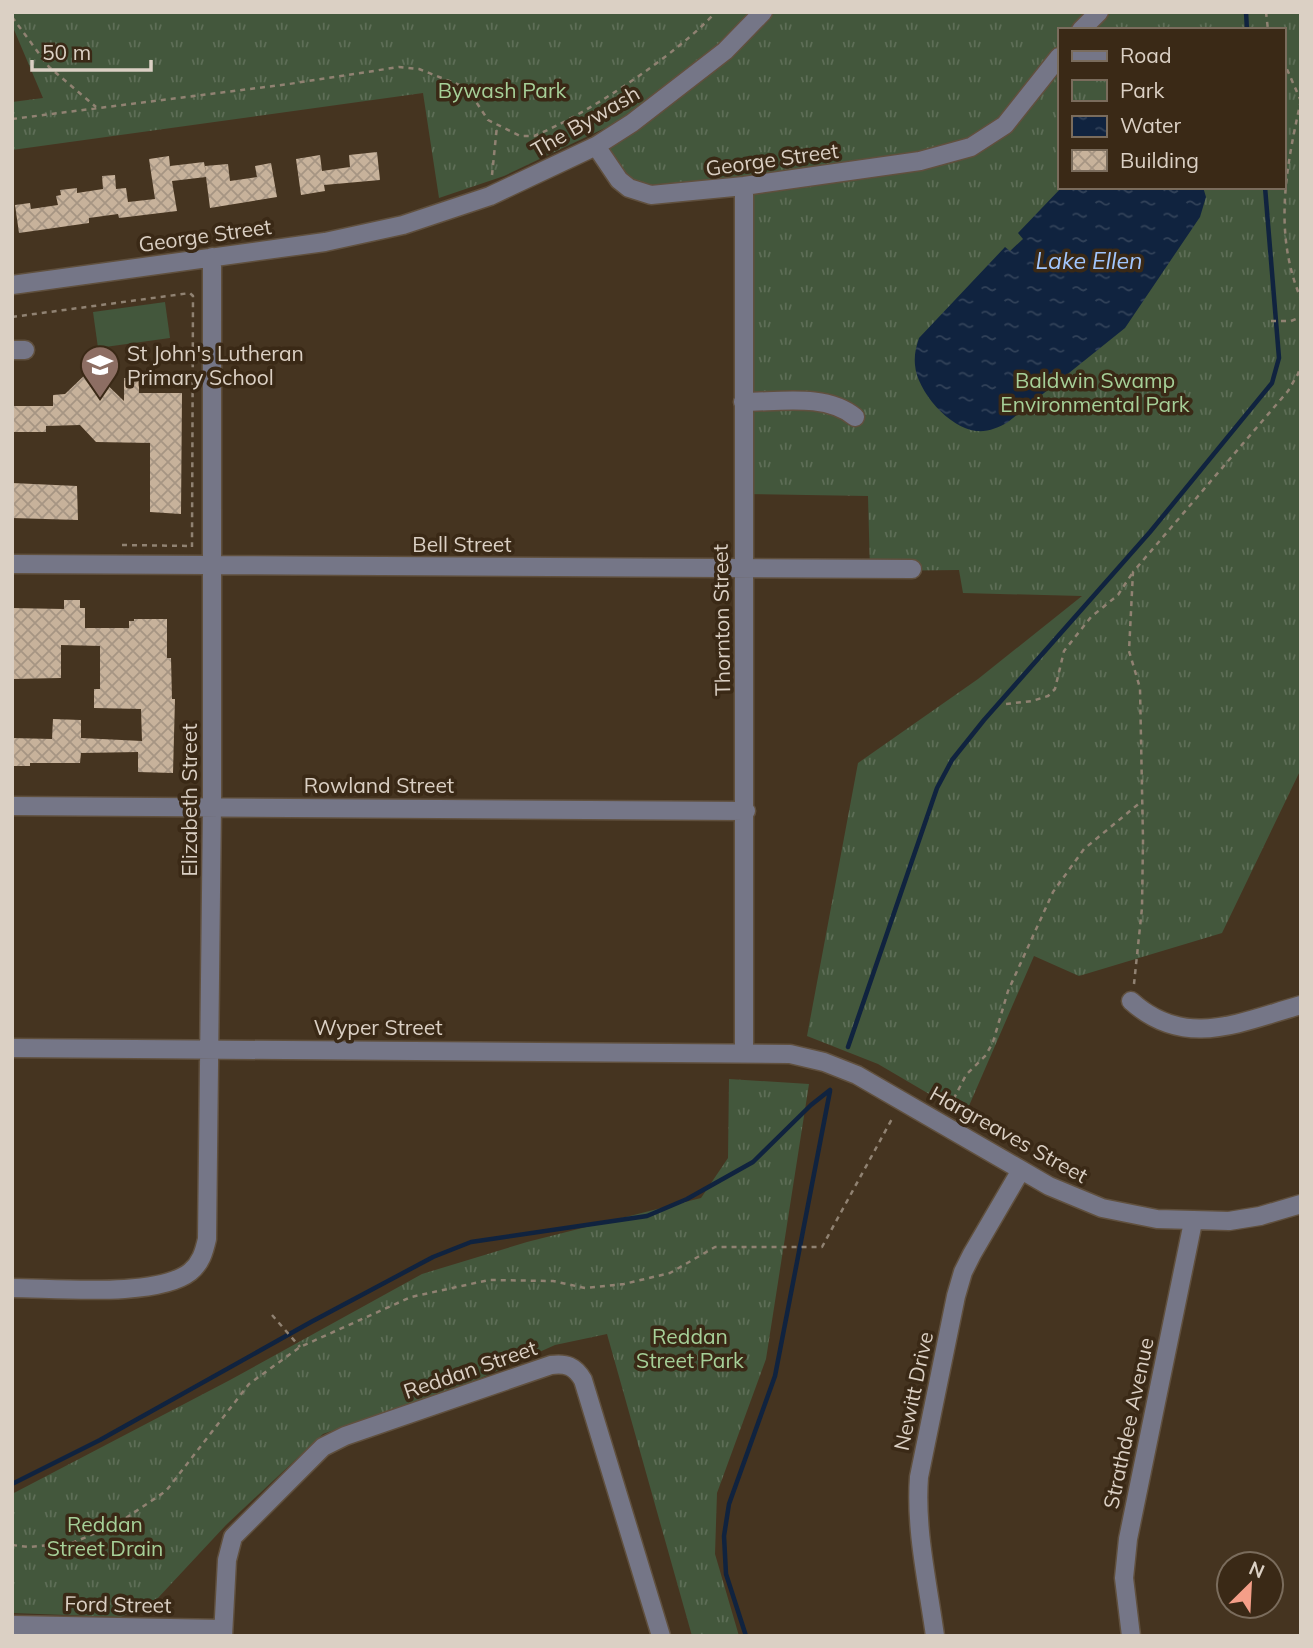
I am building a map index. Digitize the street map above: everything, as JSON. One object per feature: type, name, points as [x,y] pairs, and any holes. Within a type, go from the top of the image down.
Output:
[{"type":"street","name":"The Bywash","points":[[403,225],[490,196],[596,146],[663,102],[698,74],[763,12]]},
{"type":"street","points":[[1084,28],[1099,12]]},
{"type":"street","name":"George Street","points":[[596,146],[619,180],[640,193],[665,195],[744,186],[942,156],[971,147],[989,136],[1016,113],[1058,58]]},
{"type":"street","name":"Thornton Street","points":[[744,186],[744,1052]]},
{"type":"street","name":"George Street","points":[[12,285],[325,242],[403,225]]},
{"type":"street","name":"Elizabeth Street","points":[[12,1288],[129,1289],[164,1284],[191,1272],[204,1252],[209,1225],[212,257]]},
{"type":"street","points":[[743,402],[825,402],[842,407],[855,417]]},
{"type":"street","name":"Bell Street","points":[[12,564],[912,569]]},
{"type":"street","name":"Rowland Street","points":[[12,806],[746,811]]},
{"type":"street","points":[[1131,1001],[1157,1020],[1174,1027],[1206,1030],[1301,1004]]},
{"type":"street","name":"Wyper Street","points":[[12,1048],[744,1052]]},
{"type":"street","name":"Hargreaves Street","points":[[744,1052],[777,1052],[843,1069],[1021,1170],[1102,1208],[1157,1219],[1193,1222],[1229,1221],[1260,1216],[1301,1204]]},
{"type":"street","name":"Newitt Drive","points":[[935,1636],[919,1523],[919,1477],[963,1272],[1021,1170]]},
{"type":"street","name":"Strathdee Avenue","points":[[1131,1636],[1124,1578],[1128,1539],[1193,1222]]},
{"type":"street","name":"Reddan Street","points":[[223,1632],[226,1560],[233,1538],[323,1447],[345,1436],[551,1365],[561,1364],[571,1366],[579,1372],[583,1380],[661,1636]]},
{"type":"street","name":"Ford Street","points":[[12,1625],[223,1632]]},
{"type":"path","points":[[12,119],[289,84],[398,67],[419,69],[467,88],[488,120],[520,136],[534,136],[625,85],[716,12]]},
{"type":"path","points":[[12,18],[49,67],[96,107]]},
{"type":"path","points":[[1285,65],[1301,101],[1285,180]]},
{"type":"path","points":[[490,196],[497,126]]},
{"type":"path","points":[[1284,189],[1292,279],[1301,299]]},
{"type":"path","points":[[12,317],[190,293],[193,296],[192,548],[122,545]]},
{"type":"path","points":[[1271,321],[1295,320],[1301,317]]},
{"type":"path","points":[[1006,704],[1048,696],[1055,689],[1064,650],[1091,617],[1118,595],[1133,572],[1288,391],[1301,364]]},
{"type":"path","points":[[1131,1001],[1136,978],[1142,908],[1140,688],[1129,651],[1133,572]]},
{"type":"path","points":[[948,1110],[966,1075],[986,1055],[1008,991],[1053,892],[1084,849],[1142,801]]},
{"type":"path","points":[[12,1545],[28,1547],[72,1543],[117,1524],[166,1491],[249,1384],[299,1345],[411,1297],[489,1280],[553,1281],[584,1288],[624,1284],[670,1273],[715,1247],[822,1247],[894,1118],[883,1111]]},
{"type":"path","points":[[274,1316],[299,1345]]},
{"type":"green space","name":"Bywash Park","points":[[12,12],[753,12],[705,59],[622,120],[504,176],[439,198],[423,93],[12,150],[12,102],[43,98],[12,25]]},
{"type":"green space","name":"Baldwin Swamp Environmental Park","points":[[764,12],[1301,12],[1301,769],[1222,933],[1079,976],[1034,956],[965,1115],[878,1064],[807,1036],[858,763],[978,679],[1082,596],[963,593],[959,570],[870,571],[868,496],[741,494],[742,189],[651,197],[595,148]]},
{"type":"green space","points":[[165,302],[170,338],[98,348],[93,312]]},
{"type":"green space","name":"Reddan Street Drain","points":[[729,1079],[809,1084],[766,1359],[717,1493],[715,1554],[739,1636],[692,1636],[607,1334],[555,1345],[481,1378],[323,1434],[226,1525],[157,1599],[121,1617],[12,1613],[12,1494],[230,1380],[422,1274],[527,1242],[701,1198],[728,1158]]},
{"type":"water","name":"Lake Ellen","points":[[1060,189],[1204,189],[1206,197],[1200,217],[1125,328],[1008,422],[997,428],[976,431],[945,416],[928,397],[917,375],[916,351],[919,338],[1005,247],[1010,251],[1023,239],[1018,233]]},
{"type":"building","points":[[377,152],[380,180],[324,185],[325,191],[301,195],[296,159],[320,155],[322,171],[350,167],[349,155]]},
{"type":"building","points":[[169,156],[170,166],[204,162],[206,174],[205,166],[228,164],[230,181],[257,177],[255,166],[271,163],[277,197],[210,208],[206,177],[172,181],[177,211],[119,218],[118,214],[89,218],[89,223],[19,233],[15,205],[30,203],[31,209],[58,205],[56,196],[61,195],[60,190],[77,188],[77,193],[103,189],[102,176],[115,175],[116,189],[126,188],[128,202],[155,199],[149,159]]},
{"type":"building","points":[[89,371],[124,401],[124,378],[139,378],[139,393],[182,393],[181,514],[150,512],[150,443],[96,442],[80,425],[46,426],[46,432],[12,432],[12,406],[53,406],[53,395],[65,394]]},
{"type":"building","points":[[12,483],[77,486],[78,520],[12,518]]},
{"type":"building","points":[[64,600],[80,600],[80,608],[85,608],[85,628],[129,628],[129,621],[134,619],[167,619],[167,658],[171,658],[172,699],[175,699],[173,773],[138,772],[138,752],[81,753],[80,763],[30,763],[30,766],[12,766],[12,738],[52,739],[53,719],[81,720],[81,738],[142,741],[141,709],[94,708],[94,689],[100,689],[100,646],[61,645],[61,678],[12,679],[12,608],[64,609]]},
{"type":"waterway","points":[[1246,12],[1247,28]]},
{"type":"waterway","points":[[848,1047],[937,788],[952,760],[1150,532],[1272,383],[1279,358],[1265,189]]},
{"type":"waterway","points":[[12,1484],[100,1440],[433,1257],[471,1242],[647,1216],[687,1199],[753,1162],[830,1090]]},
{"type":"waterway","points":[[746,1636],[726,1574],[724,1536],[729,1504],[775,1376],[830,1091]]},
{"type":"place","name":"St John's Lutheran Primary School","points":[[100,399]]},
{"type":"park label","name":"Reddan Street Park","points":[[690,1348]]}]
